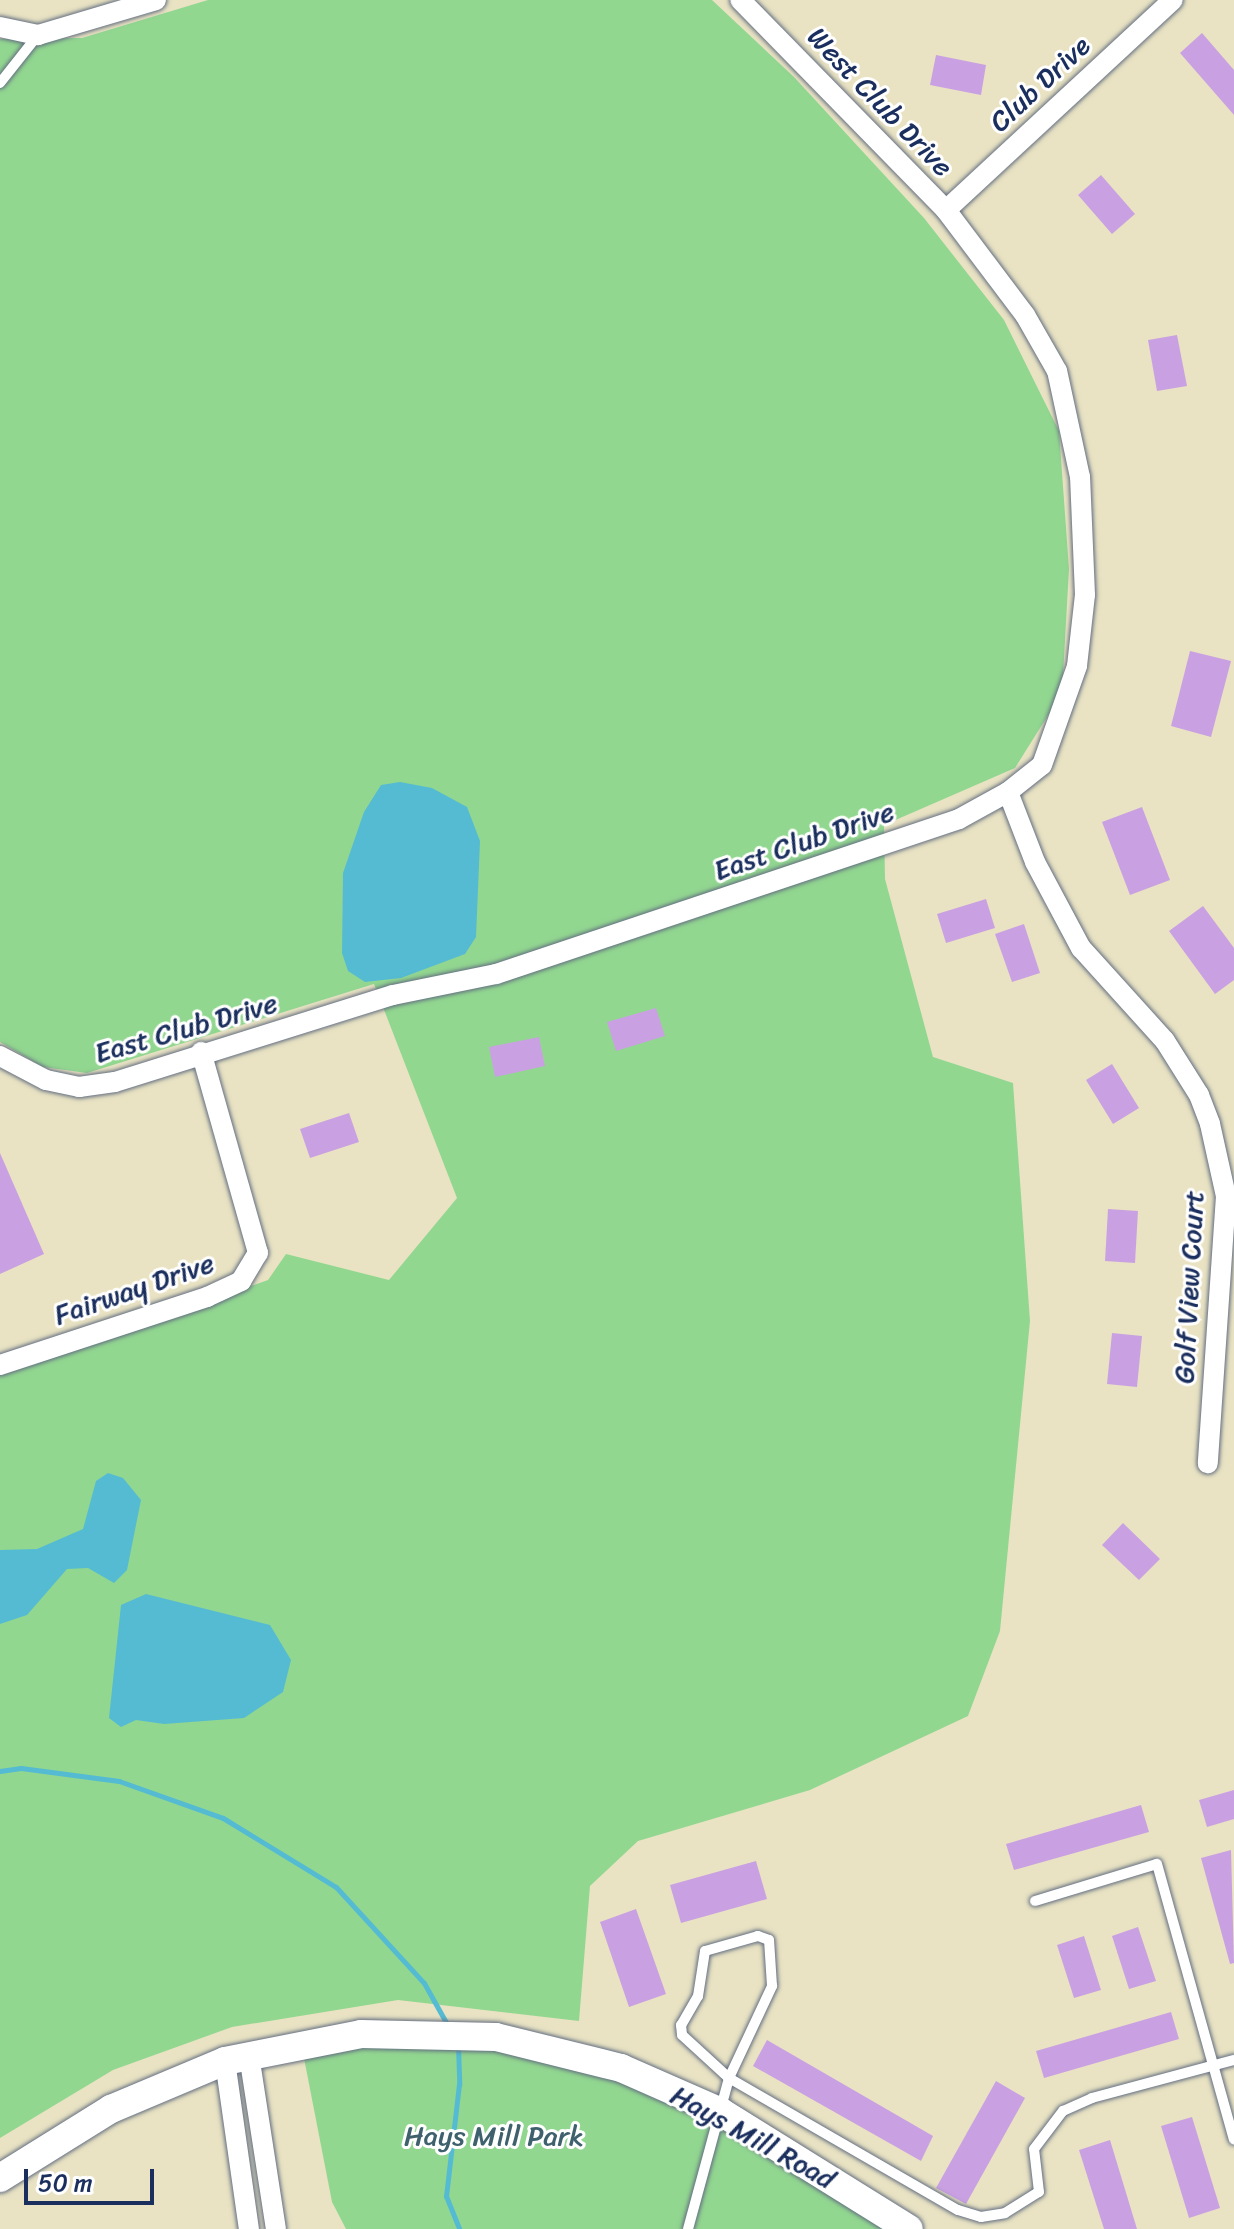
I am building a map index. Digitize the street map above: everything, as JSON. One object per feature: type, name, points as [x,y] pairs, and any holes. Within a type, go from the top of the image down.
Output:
[{"type":"street","points":[[0,27],[38,35],[156,0]]},
{"type":"street","name":"West Club Drive","points":[[740,0],[946,210]]},
{"type":"street","name":"Club Drive","points":[[946,210],[1173,0]]},
{"type":"street","name":"East Club Drive","points":[[0,1056],[46,1080],[79,1087],[115,1082],[201,1052],[393,995],[496,974],[959,819],[1008,792],[1042,765],[1077,666],[1085,595],[1080,477],[1057,371],[1025,315],[946,210]]},
{"type":"street","name":"Golf View Court","points":[[1008,792],[1035,862],[1081,948],[1165,1041],[1199,1095],[1210,1124],[1226,1196],[1208,1463]]},
{"type":"street","name":"Fairway Drive","points":[[0,1365],[207,1297],[241,1281],[258,1253],[201,1052]]},
{"type":"street","name":"Hays Mill Road","points":[[0,2178],[111,2109],[237,2058],[361,2034],[496,2037],[621,2068],[721,2112],[909,2229]]},
{"type":"street","points":[[237,2058],[249,2229]]},
{"type":"street","points":[[237,2058],[276,2229]]},
{"type":"lane","points":[[0,83],[38,35]]},
{"type":"lane","points":[[1035,1901],[1157,1864],[1234,2139]]},
{"type":"lane","points":[[688,2229],[729,2078],[772,1986],[769,1940],[758,1936],[705,1951],[698,1996],[681,2025],[682,2035],[729,2078],[958,2210],[981,2217],[1005,2213],[1039,2192],[1034,2149],[1063,2111],[1092,2098],[1234,2060]]},
{"type":"green space","points":[[208,0],[712,0],[794,77],[924,218],[1004,320],[1059,431],[1069,569],[1062,693],[1015,768],[884,825],[885,879],[933,1057],[1013,1083],[1030,1321],[1000,1631],[968,1716],[810,1790],[638,1841],[590,1886],[579,2021],[398,2000],[232,2027],[113,2070],[0,2138],[0,1375],[268,1280],[286,1254],[389,1280],[457,1198],[374,984],[87,1073],[43,1067],[0,1042],[0,39],[82,38]]},
{"type":"green space","name":"Hays Mill Park","points":[[511,2044],[708,2111],[887,2229],[346,2229],[332,2202],[303,2053],[331,2048]]},
{"type":"water","points":[[400,782],[432,788],[467,807],[480,841],[476,937],[465,954],[401,978],[365,982],[348,971],[342,953],[343,873],[364,812],[381,785]]},
{"type":"water","points":[[108,1473],[123,1478],[141,1500],[127,1570],[114,1583],[88,1568],[67,1569],[27,1615],[0,1624],[0,1550],[37,1549],[83,1529],[96,1481]]},
{"type":"water","points":[[146,1594],[270,1625],[291,1660],[283,1692],[244,1718],[164,1724],[136,1720],[121,1727],[109,1718],[121,1605]]},
{"type":"building","points":[[1202,33],[1234,70],[1234,115],[1180,53]]},
{"type":"building","points":[[936,55],[986,65],[981,95],[930,85]]},
{"type":"building","points":[[1101,175],[1135,214],[1112,234],[1078,195]]},
{"type":"building","points":[[1177,335],[1187,386],[1157,391],[1148,340]]},
{"type":"building","points":[[1190,651],[1231,661],[1211,737],[1171,726]]},
{"type":"building","points":[[1142,807],[1170,880],[1130,895],[1102,822]]},
{"type":"building","points":[[986,899],[995,928],[946,943],[937,914]]},
{"type":"building","points":[[1203,906],[1234,948],[1234,980],[1215,994],[1169,931]]},
{"type":"building","points":[[1024,924],[1040,973],[1012,982],[995,934]]},
{"type":"building","points":[[656,1008],[665,1036],[616,1051],[607,1022]]},
{"type":"building","points":[[539,1037],[545,1066],[495,1077],[489,1047]]},
{"type":"building","points":[[1112,1064],[1139,1108],[1113,1124],[1086,1080]]},
{"type":"building","points":[[349,1113],[359,1142],[310,1158],[300,1129]]},
{"type":"building","points":[[0,1153],[44,1254],[0,1274]]},
{"type":"building","points":[[1108,1209],[1138,1211],[1135,1263],[1105,1261]]},
{"type":"building","points":[[1112,1333],[1142,1336],[1137,1387],[1107,1384]]},
{"type":"building","points":[[1123,1523],[1160,1559],[1139,1580],[1102,1545]]},
{"type":"building","points":[[1234,1790],[1234,1819],[1207,1827],[1199,1800]]},
{"type":"building","points":[[1141,1805],[1149,1832],[1014,1870],[1006,1844]]},
{"type":"building","points":[[1231,1850],[1234,1963],[1230,1964],[1201,1858]]},
{"type":"building","points":[[756,1861],[767,1899],[681,1923],[670,1885]]},
{"type":"building","points":[[636,1909],[666,1994],[629,2007],[600,1922]]},
{"type":"building","points":[[1138,1927],[1156,1981],[1129,1989],[1112,1936]]},
{"type":"building","points":[[1084,1936],[1101,1990],[1074,1998],[1057,1945]]},
{"type":"building","points":[[1171,2012],[1179,2039],[1044,2078],[1036,2051]]},
{"type":"building","points":[[767,2040],[933,2136],[921,2161],[753,2066]]},
{"type":"building","points":[[996,2081],[1025,2098],[966,2204],[936,2188]]},
{"type":"building","points":[[1192,2117],[1220,2208],[1189,2218],[1161,2126]]},
{"type":"building","points":[[1110,2140],[1137,2229],[1104,2229],[1079,2150]]},
{"type":"waterway","points":[[0,1771],[21,1768],[119,1781],[223,1818],[336,1887],[424,1983],[448,2026]]},
{"type":"waterway","points":[[458,2046],[459,2084],[446,2196],[459,2229]]}]
